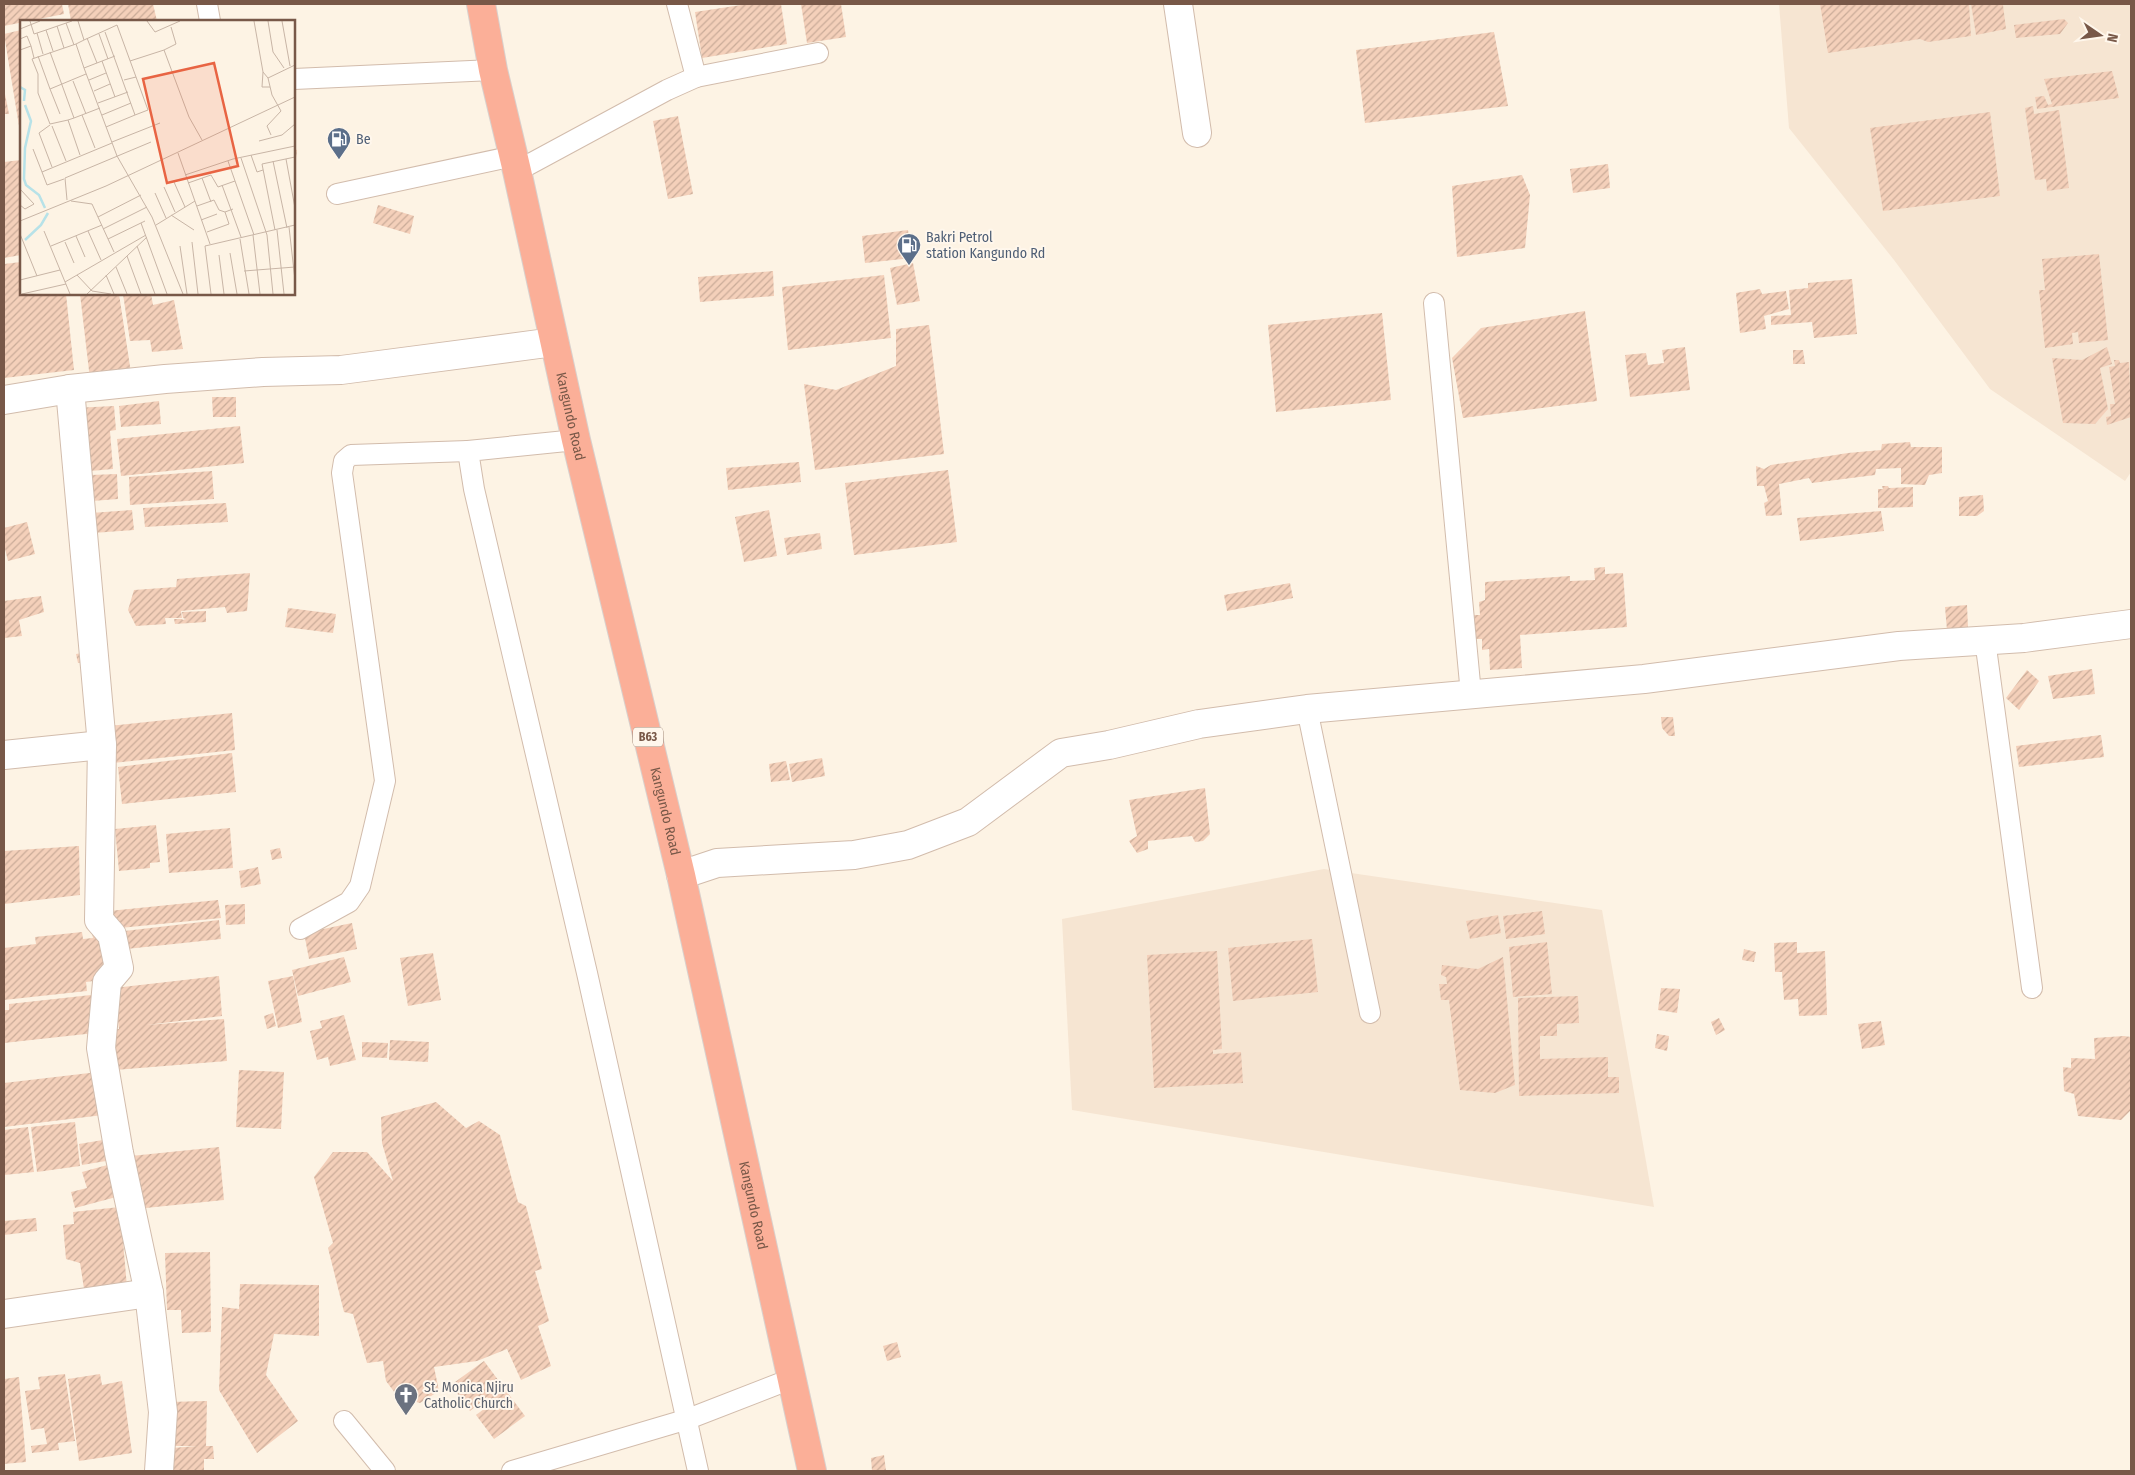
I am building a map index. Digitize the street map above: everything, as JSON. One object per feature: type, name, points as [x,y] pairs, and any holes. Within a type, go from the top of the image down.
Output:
[{"type":"highway","name":"Kangundo Road","points":[[481,4],[492,70],[515,164],[576,440],[681,875],[812,1471]]},
{"type":"street","points":[[1178,4],[1197,133]]},
{"type":"street","points":[[4,400],[70,389],[263,372],[342,370],[554,342]]},
{"type":"street","points":[[70,389],[102,745],[99,920],[112,935],[119,968],[107,982],[101,1048],[119,1153],[149,1293],[163,1412],[159,1471]]},
{"type":"street","points":[[681,875],[717,863],[854,855],[908,845],[968,822],[1061,754],[1199,724],[1307,709],[1644,679],[1899,646],[2024,638],[2131,624]]},
{"type":"street","points":[[4,755],[102,745]]},
{"type":"street","points":[[4,1314],[149,1293]]},
{"type":"lane","points":[[207,4],[210,20]]},
{"type":"lane","points":[[677,4],[696,77]]},
{"type":"lane","points":[[338,194],[515,164],[696,77],[818,54]]},
{"type":"lane","points":[[295,79],[492,70]]},
{"type":"lane","points":[[1434,304],[1472,694]]},
{"type":"lane","points":[[300,929],[349,902],[360,886],[385,781],[342,473],[344,461],[351,455],[468,451],[576,440]]},
{"type":"lane","points":[[468,451],[474,490],[688,1419],[698,1471]]},
{"type":"lane","points":[[1985,640],[2032,988]]},
{"type":"lane","points":[[1307,709],[1370,1013]]},
{"type":"lane","points":[[512,1471],[688,1419],[791,1379]]},
{"type":"lane","points":[[344,1421],[385,1471]]},
{"type":"shaded area","points":[[1779,4],[2131,4],[2131,472],[2125,481],[1990,389],[1894,260],[1789,128]]},
{"type":"shaded area","points":[[1324,869],[1602,910],[1654,1207],[1072,1110],[1062,919]]},
{"type":"building","points":[[4,4],[62,4],[64,14],[34,20],[20,20],[20,23],[4,26]]},
{"type":"building","points":[[68,4],[153,4],[157,20],[71,20]]},
{"type":"building","points":[[748,4],[781,4],[787,44],[702,58],[695,12]]},
{"type":"building","points":[[801,4],[841,4],[846,37],[807,43]]},
{"type":"building","points":[[1820,4],[1969,4],[1971,36],[1928,42],[1920,39],[1828,53]]},
{"type":"building","points":[[1971,4],[2003,5],[2006,29],[1976,35]]},
{"type":"building","points":[[2064,19],[2068,23],[2060,34],[2016,38],[2014,25]]},
{"type":"building","points":[[20,30],[20,132],[4,34]]},
{"type":"building","points":[[1494,32],[1508,106],[1365,123],[1356,50]]},
{"type":"building","points":[[2112,71],[2119,98],[2037,109],[2035,97],[2044,96],[2048,105],[2052,104],[2044,79]]},
{"type":"building","points":[[4,89],[9,114],[4,114]]},
{"type":"building","points":[[2033,106],[2034,114],[2059,110],[2069,188],[2047,191],[2046,179],[2035,180],[2025,108]]},
{"type":"building","points":[[1990,112],[2000,196],[1883,211],[1870,128]]},
{"type":"building","points":[[678,116],[693,194],[668,199],[653,121]]},
{"type":"building","points":[[295,149],[297,150],[295,167]]},
{"type":"building","points":[[20,160],[20,255],[4,258],[4,162]]},
{"type":"building","points":[[1608,164],[1610,188],[1573,193],[1570,169]]},
{"type":"building","points":[[1522,175],[1530,195],[1525,248],[1457,257],[1452,186]]},
{"type":"building","points":[[378,205],[414,216],[410,234],[373,223]]},
{"type":"building","points":[[908,230],[912,258],[865,263],[862,236]]},
{"type":"building","points":[[2099,254],[2108,340],[2079,343],[2078,332],[2072,333],[2073,344],[2045,348],[2039,290],[2045,290],[2042,259]]},
{"type":"building","points":[[20,262],[20,295],[66,295],[74,370],[4,378],[4,264]]},
{"type":"building","points":[[913,263],[920,301],[897,305],[890,268]]},
{"type":"building","points":[[773,271],[774,296],[700,302],[698,277]]},
{"type":"building","points":[[884,275],[891,338],[788,350],[782,287]]},
{"type":"building","points":[[1852,279],[1857,334],[1814,338],[1812,322],[1771,325],[1771,316],[1791,315],[1789,290],[1808,288],[1808,283]]},
{"type":"building","points":[[1760,289],[1762,294],[1786,291],[1789,309],[1764,316],[1766,329],[1740,333],[1736,293]]},
{"type":"building","points":[[80,295],[119,295],[131,373],[90,379]]},
{"type":"building","points":[[123,295],[151,295],[153,305],[174,300],[183,349],[152,352],[150,340],[130,341]]},
{"type":"building","points":[[1585,311],[1597,401],[1463,418],[1452,358],[1481,328]]},
{"type":"building","points":[[1382,313],[1391,400],[1276,412],[1268,325]]},
{"type":"building","points":[[929,325],[944,454],[815,470],[804,384],[836,390],[896,366],[896,329]]},
{"type":"building","points":[[1685,347],[1690,390],[1630,397],[1625,355],[1646,353],[1648,365],[1664,363],[1662,350]]},
{"type":"building","points":[[2107,347],[2112,364],[2100,368],[2108,409],[2095,424],[2063,423],[2052,358],[2082,360]]},
{"type":"building","points":[[1793,350],[1803,350],[1805,364],[1793,364]]},
{"type":"building","points":[[2114,360],[2119,360],[2120,363],[2129,362],[2131,417],[2107,425],[2106,417],[2111,416],[2110,404],[2115,404],[2109,367],[2115,366]]},
{"type":"building","points":[[212,397],[236,397],[236,417],[213,417]]},
{"type":"building","points":[[159,401],[161,424],[121,427],[119,406]]},
{"type":"building","points":[[114,406],[116,430],[110,431],[113,469],[79,472],[74,408]]},
{"type":"building","points":[[240,426],[244,463],[121,476],[117,439]]},
{"type":"building","points":[[1910,442],[1911,447],[1942,447],[1942,473],[1929,475],[1925,485],[1901,484],[1901,468],[1876,469],[1875,475],[1812,483],[1809,478],[1779,484],[1782,515],[1766,516],[1764,503],[1768,501],[1764,486],[1757,486],[1756,466],[1764,469],[1771,465],[1881,450],[1882,444]]},
{"type":"building","points":[[799,462],[801,482],[728,490],[726,468]]},
{"type":"building","points":[[948,470],[957,542],[854,555],[845,483]]},
{"type":"building","points":[[212,471],[214,499],[130,505],[129,477]]},
{"type":"building","points":[[117,474],[118,499],[92,501],[91,475]]},
{"type":"building","points":[[1882,486],[1888,486],[1889,488],[1913,487],[1913,507],[1878,508],[1878,489],[1883,489]]},
{"type":"building","points":[[1983,495],[1984,511],[1977,516],[1959,516],[1959,497]]},
{"type":"building","points":[[226,503],[228,522],[145,527],[143,508]]},
{"type":"building","points":[[132,510],[134,530],[93,533],[91,513]]},
{"type":"building","points":[[769,510],[777,556],[744,562],[735,517]]},
{"type":"building","points":[[1881,511],[1884,531],[1800,541],[1797,518]]},
{"type":"building","points":[[27,522],[35,554],[8,561],[4,545],[4,528]]},
{"type":"building","points":[[820,533],[822,549],[787,555],[784,538]]},
{"type":"building","points":[[1605,567],[1605,574],[1623,573],[1627,627],[1520,635],[1522,668],[1490,670],[1489,649],[1482,650],[1482,639],[1473,639],[1471,615],[1480,615],[1479,602],[1485,600],[1485,582],[1570,576],[1570,581],[1595,580],[1594,568]]},
{"type":"building","points":[[250,573],[247,611],[227,613],[225,607],[181,611],[182,618],[165,618],[166,624],[136,626],[128,610],[134,590],[176,587],[177,579]]},
{"type":"building","points":[[1290,583],[1293,598],[1227,611],[1224,595]]},
{"type":"building","points":[[41,596],[44,612],[19,620],[22,636],[4,638],[4,601]]},
{"type":"building","points":[[1967,605],[1968,628],[1947,630],[1945,607]]},
{"type":"building","points":[[288,608],[336,614],[333,633],[285,627]]},
{"type":"building","points":[[206,611],[206,622],[175,624],[174,619],[186,619],[183,618],[182,612]]},
{"type":"building","points":[[87,652],[89,661],[78,663],[76,654]]},
{"type":"building","points":[[2092,669],[2095,694],[2053,699],[2048,676]]},
{"type":"building","points":[[2027,670],[2039,681],[2019,710],[2006,698]]},
{"type":"building","points":[[232,713],[235,750],[113,763],[109,726]]},
{"type":"building","points":[[1661,717],[1673,717],[1675,736],[1669,736],[1662,728]]},
{"type":"building","points":[[2101,735],[2104,757],[2019,767],[2016,746]]},
{"type":"building","points":[[232,753],[236,792],[122,804],[118,767]]},
{"type":"building","points":[[822,758],[825,776],[792,782],[789,764]]},
{"type":"building","points":[[786,761],[790,780],[771,782],[769,764]]},
{"type":"building","points":[[1205,788],[1210,834],[1203,841],[1195,842],[1192,836],[1148,841],[1148,849],[1137,853],[1129,841],[1137,836],[1129,800]]},
{"type":"building","points":[[156,825],[160,862],[150,863],[150,868],[119,871],[115,829]]},
{"type":"building","points":[[230,828],[233,868],[169,873],[166,834]]},
{"type":"building","points":[[79,846],[80,895],[4,904],[4,851]]},
{"type":"building","points":[[280,848],[282,858],[272,860],[270,850]]},
{"type":"building","points":[[258,867],[261,884],[241,888],[239,871]]},
{"type":"building","points":[[218,900],[221,918],[110,929],[109,911]]},
{"type":"building","points":[[245,904],[245,924],[226,925],[225,905]]},
{"type":"building","points":[[1542,911],[1545,934],[1506,939],[1503,916]]},
{"type":"building","points":[[1498,915],[1501,933],[1470,939],[1466,921]]},
{"type":"building","points":[[219,920],[221,939],[117,950],[116,932]]},
{"type":"building","points":[[352,923],[357,949],[309,959],[304,933]]},
{"type":"building","points":[[108,930],[108,979],[86,982],[87,991],[4,1000],[4,948],[36,944],[35,937],[82,932],[83,939],[93,938],[92,932]]},
{"type":"building","points":[[1312,939],[1318,992],[1233,1001],[1228,948]]},
{"type":"building","points":[[1547,942],[1552,994],[1513,997],[1509,947]]},
{"type":"building","points":[[1797,942],[1797,953],[1825,951],[1827,1015],[1799,1016],[1798,999],[1784,1000],[1782,972],[1775,972],[1774,943]]},
{"type":"building","points":[[1744,949],[1756,952],[1754,962],[1742,960]]},
{"type":"building","points":[[1217,951],[1222,1049],[1213,1050],[1213,1054],[1241,1052],[1243,1083],[1154,1088],[1147,955]]},
{"type":"building","points":[[433,953],[441,1000],[408,1006],[400,958]]},
{"type":"building","points":[[344,957],[351,982],[298,996],[292,970]]},
{"type":"building","points":[[1503,957],[1515,1085],[1495,1093],[1460,1090],[1449,1000],[1441,1000],[1439,984],[1447,984],[1446,977],[1441,975],[1442,965],[1478,969]]},
{"type":"building","points":[[219,976],[222,1016],[146,1025],[224,1019],[227,1061],[115,1070],[111,1029],[119,1029],[114,988]]},
{"type":"building","points":[[293,976],[302,1022],[278,1028],[268,981]]},
{"type":"building","points":[[1661,988],[1680,989],[1677,1013],[1658,1010]]},
{"type":"building","points":[[91,995],[95,1033],[4,1043],[4,1010],[9,1010],[9,1004]]},
{"type":"building","points":[[1578,996],[1579,1023],[1557,1024],[1557,1036],[1540,1036],[1540,1059],[1608,1057],[1608,1077],[1619,1077],[1619,1093],[1519,1096],[1518,998]]},
{"type":"building","points":[[273,1013],[276,1026],[267,1029],[264,1016]]},
{"type":"building","points":[[344,1015],[356,1060],[330,1066],[328,1057],[317,1060],[310,1031],[322,1028],[320,1021]]},
{"type":"building","points":[[1719,1018],[1725,1030],[1716,1035],[1711,1022]]},
{"type":"building","points":[[1881,1021],[1885,1045],[1862,1049],[1858,1024]]},
{"type":"building","points":[[1657,1034],[1669,1036],[1667,1051],[1655,1048]]},
{"type":"building","points":[[2131,1037],[2131,1110],[2121,1120],[2078,1116],[2074,1094],[2064,1091],[2063,1067],[2071,1068],[2071,1058],[2095,1059],[2094,1038]]},
{"type":"building","points":[[390,1040],[429,1042],[428,1062],[389,1060]]},
{"type":"building","points":[[362,1042],[388,1043],[387,1058],[362,1057]]},
{"type":"building","points":[[239,1070],[284,1072],[281,1129],[236,1127]]},
{"type":"building","points":[[98,1072],[103,1115],[4,1127],[4,1083]]},
{"type":"building","points":[[436,1102],[466,1128],[479,1121],[500,1135],[518,1202],[526,1206],[542,1269],[535,1271],[549,1321],[538,1326],[551,1366],[521,1380],[507,1349],[477,1361],[434,1367],[439,1391],[420,1403],[398,1397],[386,1381],[383,1361],[367,1363],[353,1314],[344,1312],[328,1248],[333,1243],[314,1177],[333,1152],[367,1152],[393,1181],[382,1143],[381,1117]]},
{"type":"building","points":[[75,1122],[80,1166],[37,1172],[31,1127]]},
{"type":"building","points":[[28,1127],[34,1172],[4,1175],[4,1130]]},
{"type":"building","points":[[103,1140],[106,1161],[82,1165],[79,1144]]},
{"type":"building","points":[[219,1147],[224,1200],[136,1209],[131,1156]]},
{"type":"building","points":[[111,1164],[120,1196],[75,1208],[71,1192],[87,1188],[82,1172]]},
{"type":"building","points":[[120,1207],[127,1287],[85,1295],[80,1263],[66,1259],[63,1225],[74,1224],[73,1212]]},
{"type":"building","points":[[36,1218],[37,1231],[4,1235],[4,1221]]},
{"type":"building","points":[[210,1252],[211,1332],[182,1333],[181,1310],[167,1310],[165,1253]]},
{"type":"building","points":[[240,1284],[319,1285],[319,1336],[274,1334],[266,1375],[298,1421],[257,1453],[219,1390],[222,1307],[239,1309]]},
{"type":"building","points":[[897,1342],[901,1357],[887,1361],[883,1346]]},
{"type":"building","points":[[484,1361],[525,1416],[494,1439],[476,1415],[492,1403],[487,1397],[470,1411],[451,1385]]},
{"type":"building","points":[[65,1374],[75,1441],[58,1443],[59,1450],[32,1453],[31,1446],[47,1444],[44,1428],[31,1430],[25,1391],[40,1389],[38,1377]]},
{"type":"building","points":[[100,1374],[102,1385],[122,1381],[132,1453],[79,1461],[68,1379]]},
{"type":"building","points":[[19,1377],[26,1462],[4,1464],[4,1379]]},
{"type":"building","points":[[207,1401],[206,1446],[213,1446],[214,1459],[204,1459],[204,1471],[173,1471],[172,1448],[197,1446],[167,1446],[168,1402]]},
{"type":"building","points":[[884,1455],[886,1471],[872,1471],[871,1458]]},
{"type":"place","name":"Be","points":[[339,160]]},
{"type":"place","name":"Bakri Petrol station Kangundo Rd","points":[[909,266]]},
{"type":"place","name":"St. Monica Njiru Catholic Church","points":[[406,1416]]}]
